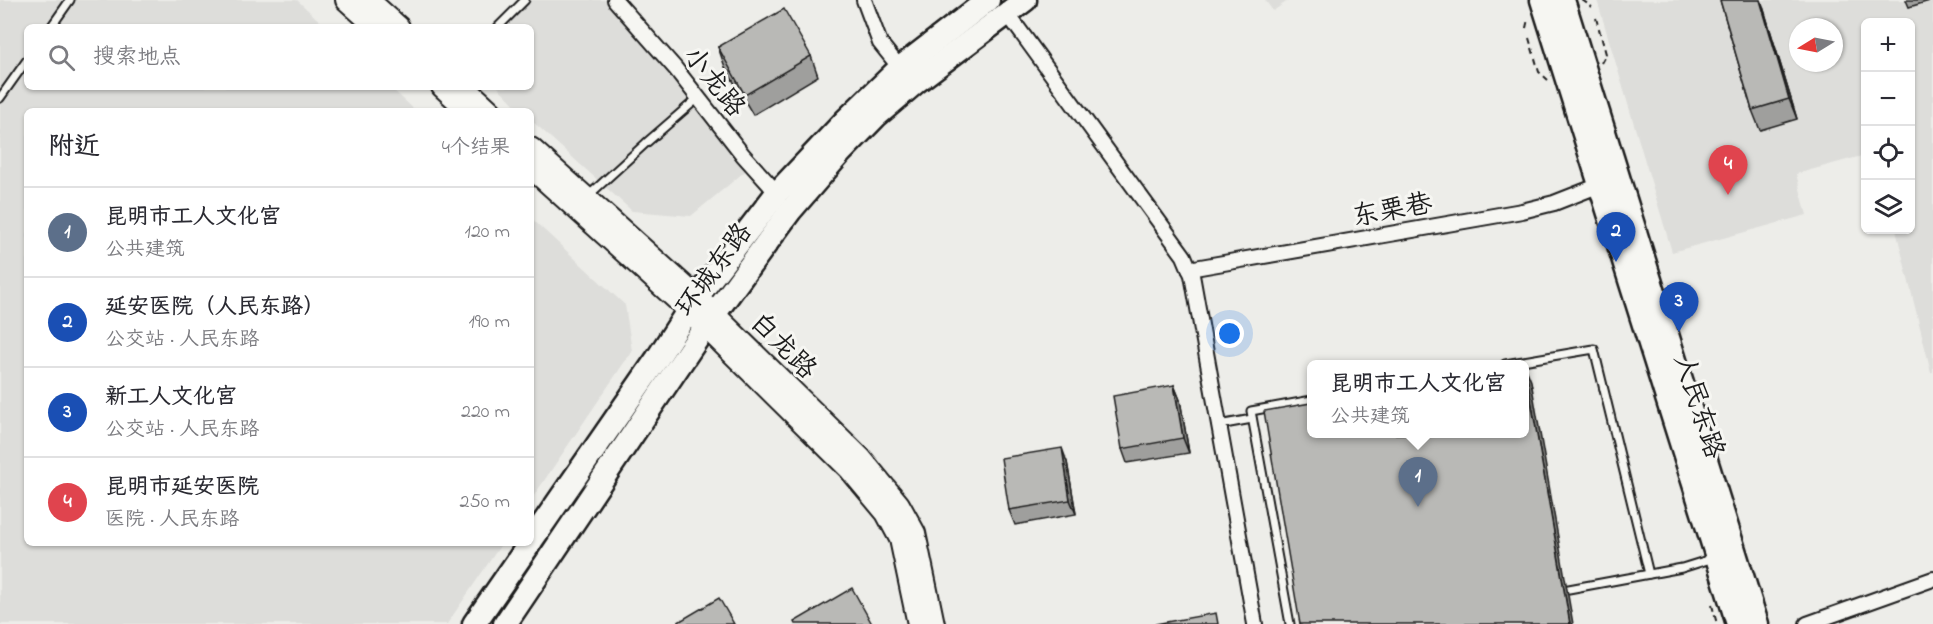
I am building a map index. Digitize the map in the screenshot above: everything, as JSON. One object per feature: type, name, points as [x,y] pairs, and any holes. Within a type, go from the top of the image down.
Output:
[{"type":"main road","points":[[346,0],[373,24]]},
{"type":"main road","points":[[369,0],[396,24]]},
{"type":"main road","name":"环城东路","points":[[534,536],[693,304],[777,193],[845,121],[900,68],[988,0]]},
{"type":"main road","name":"人民东路","points":[[1542,0],[1738,624]]},
{"type":"main road","name":"人民东路","points":[[1563,0],[1757,624]]},
{"type":"main road","name":"环城东路","points":[[505,624],[710,320],[790,211],[876,116],[916,82],[1016,7]]},
{"type":"main road","points":[[445,90],[465,108]]},
{"type":"main road","points":[[468,90],[488,108]]},
{"type":"main road","name":"白龙路","points":[[534,151],[586,198],[710,320],[862,459],[899,504],[915,533],[934,624]]},
{"type":"main road","name":"白龙路","points":[[534,171],[693,304]]},
{"type":"main road","name":"白龙路","points":[[710,320],[850,470],[886,513],[900,539],[918,624]]},
{"type":"main road","name":"环城东路","points":[[474,624],[527,546]]},
{"type":"street","name":"小龙路","points":[[615,0],[777,193]]},
{"type":"street","points":[[864,0],[880,43],[900,68]]},
{"type":"street","points":[[1016,7],[1184,256],[1189,269],[1255,624]]},
{"type":"street","name":"东栗巷","points":[[1189,269],[1522,211],[1554,203],[1600,185]]},
{"type":"street","points":[[1807,624],[1933,579]]},
{"type":"lane","points":[[53,24],[70,0]]},
{"type":"lane","points":[[501,24],[525,0]]},
{"type":"lane","points":[[0,98],[24,64]]},
{"type":"lane","points":[[586,198],[698,98]]},
{"type":"lane","points":[[1529,360],[1594,349],[1649,574]]},
{"type":"lane","points":[[1290,624],[1251,411],[1307,401]]},
{"type":"lane","points":[[1219,425],[1252,419]]},
{"type":"lane","points":[[1555,591],[1682,568],[1717,558]]},
{"type":"path","points":[[1582,0],[1592,7]]},
{"type":"path","points":[[1596,18],[1606,54]]},
{"type":"path","points":[[1529,38],[1539,72],[1552,84]]},
{"type":"shaded area","points":[[0,0],[297,0],[323,24],[24,24],[24,90],[393,90],[413,108],[24,108],[24,546],[500,546],[447,624],[0,624]]},
{"type":"shaded area","points":[[521,0],[610,0],[749,168],[691,216],[632,211],[534,123],[534,108],[518,108],[501,90],[534,90],[534,24],[498,24]]},
{"type":"shaded area","points":[[1265,0],[1289,0],[1273,11]]},
{"type":"shaded area","points":[[1597,0],[1933,0],[1933,372],[1931,372],[1897,234],[1915,234],[1915,18],[1861,18],[1861,156],[1796,174],[1807,215],[1672,252]]},
{"type":"shaded area","points":[[534,221],[625,305],[632,351],[534,496]]},
{"type":"building","points":[[1720,0],[1760,0],[1789,99],[1752,110]]},
{"type":"building","points":[[784,9],[811,56],[745,95],[718,47]]},
{"type":"building","points":[[1174,385],[1183,438],[1122,449],[1113,396]]},
{"type":"building","points":[[1529,389],[1570,624],[1300,624],[1264,411],[1307,404],[1307,438],[1529,438]]},
{"type":"building","points":[[1062,448],[1070,500],[1009,510],[1001,458]]},
{"type":"building","points":[[852,588],[872,624],[795,624],[794,622]]},
{"type":"building","points":[[719,598],[734,624],[675,624]]},
{"type":"building","points":[[1216,613],[1218,624],[1155,624]]},
{"type":"place","name":"昆明市延安医院","points":[[1728,195]]},
{"type":"place","name":"延安医院（人民东路）","points":[[1616,262]]},
{"type":"place","name":"新工人文化宫","points":[[1679,332]]},
{"type":"place","name":"昆明市工人文化宫","points":[[1418,507]]}]
